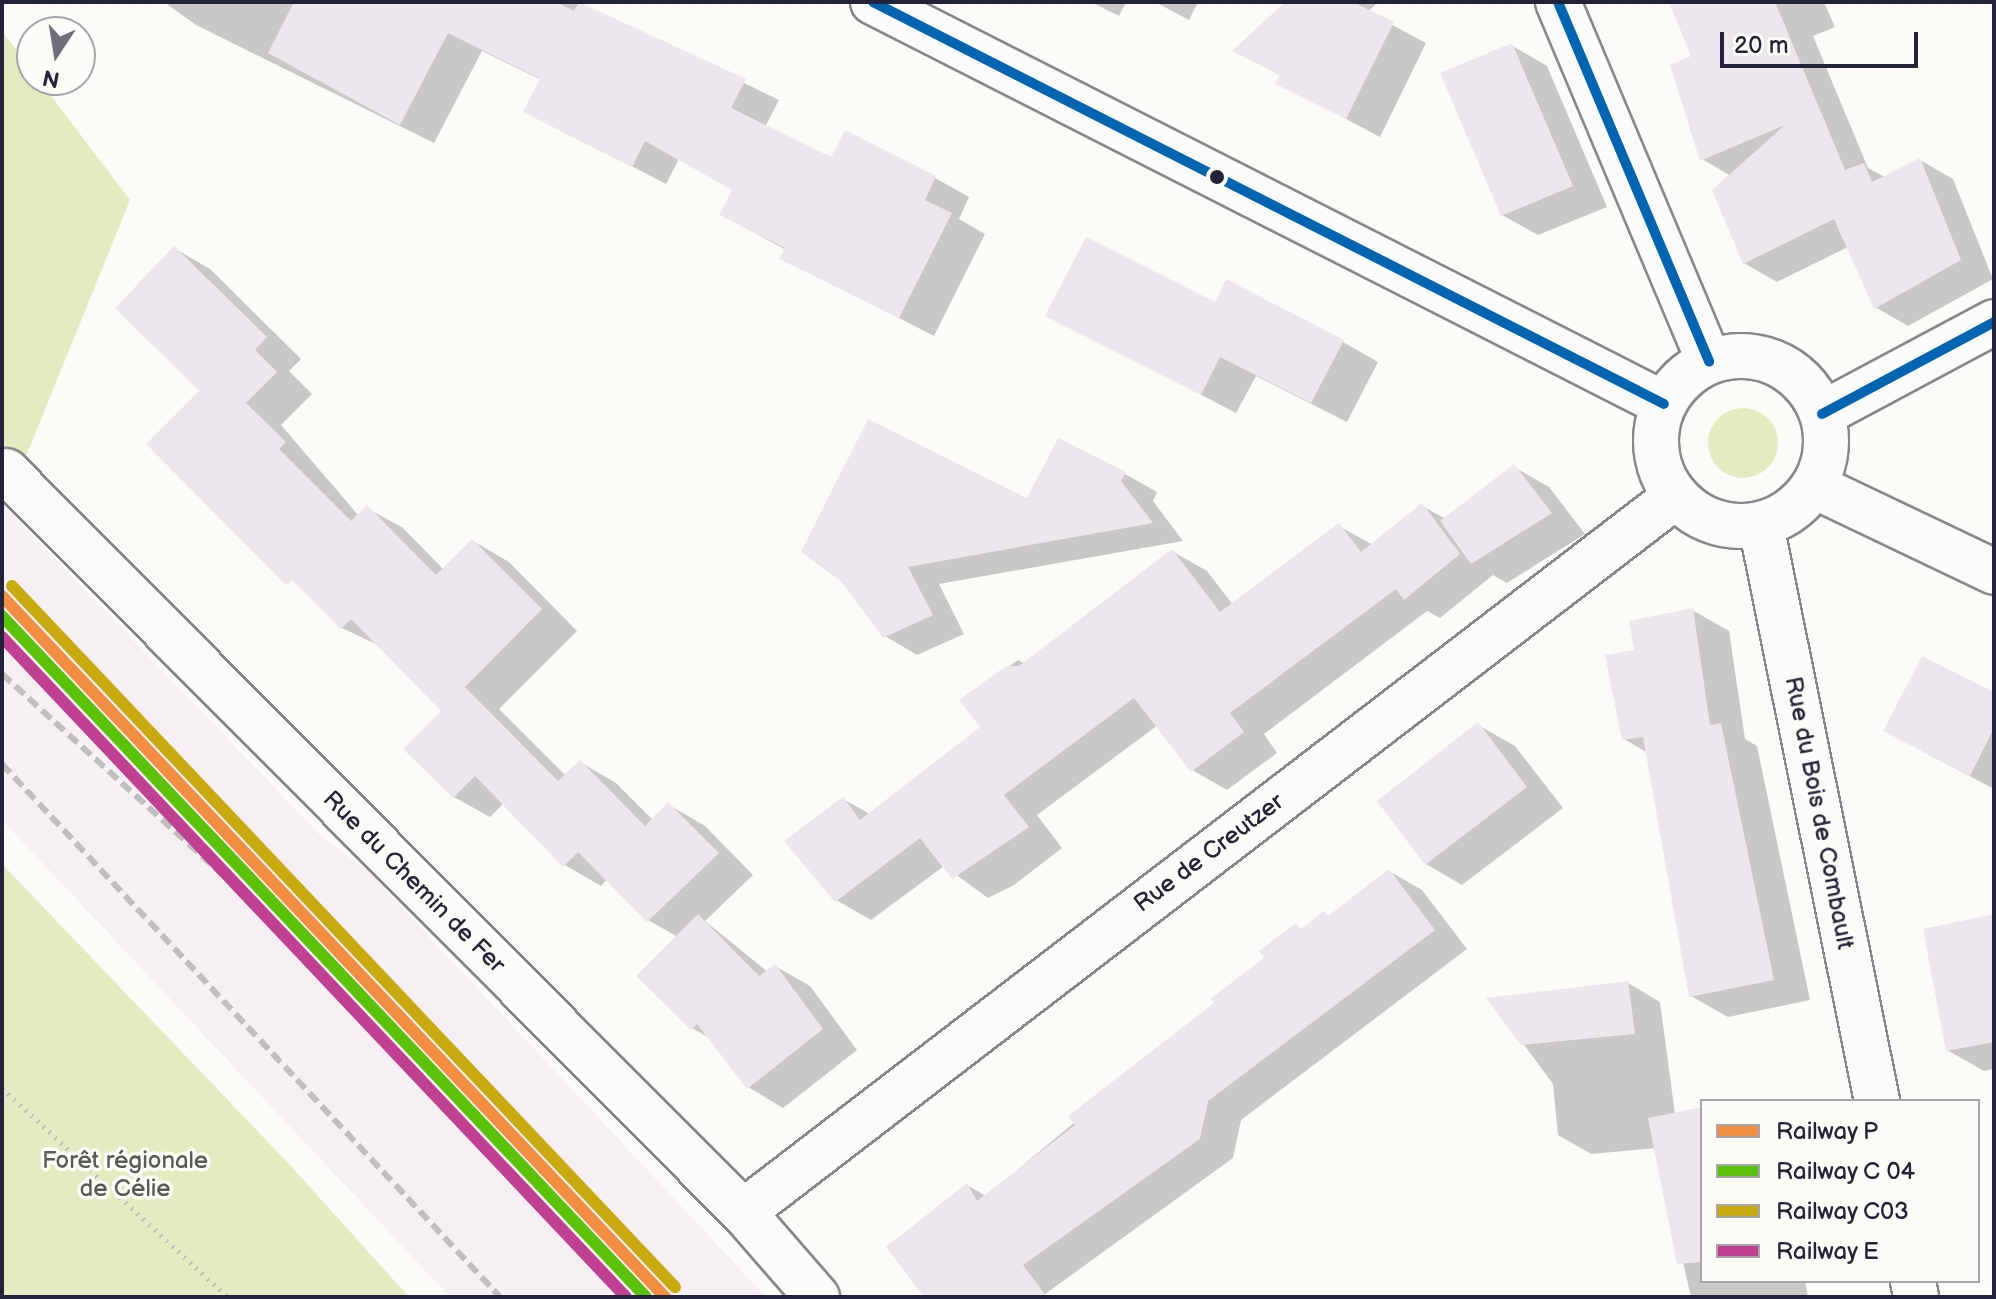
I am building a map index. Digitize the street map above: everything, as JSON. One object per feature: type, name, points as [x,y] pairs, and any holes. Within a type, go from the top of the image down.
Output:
[{"type":"street","points":[[873,2],[1664,404]]},
{"type":"street","points":[[1558,2],[1709,362]]},
{"type":"street","points":[[1822,414],[1994,322]]},
{"type":"street","points":[[1737,355],[1789,370],[1822,414],[1825,463],[1814,486],[1800,504],[1761,525],[1717,523],[1676,496],[1656,454],[1664,404],[1709,362],[1737,355]]},
{"type":"street","name":"Rue du Chemin de Fer","points":[[6,471],[743,1212],[817,1297]]},
{"type":"street","points":[[1814,486],[1994,572]]},
{"type":"street","name":"Rue de Creutzer","points":[[743,1212],[1676,496]]},
{"type":"street","name":"Rue du Bois de Combault","points":[[1761,525],[1877,1099]]},
{"type":"path","points":[[2,1088],[228,1297]]},
{"type":"shaded area","points":[[2,503],[321,836],[368,871],[766,1297],[450,1297],[2,820]]},
{"type":"green space","points":[[2,31],[16,49],[16,96],[51,96],[130,200],[27,454],[2,475]]},
{"type":"green space","points":[[1750,408],[1772,423],[1778,443],[1776,457],[1768,468],[1757,476],[1736,478],[1718,468],[1710,457],[1708,436],[1718,418],[1729,410]]},
{"type":"green space","name":"Forêt régionale de Célie","points":[[2,864],[290,1165],[409,1297],[2,1297]]},
{"type":"building","points":[[294,2],[556,2],[574,11],[579,2],[746,79],[731,108],[831,157],[845,130],[936,176],[925,200],[952,213],[899,318],[779,259],[785,248],[719,215],[732,190],[645,141],[632,167],[523,112],[540,79],[448,33],[400,125],[268,53]]},
{"type":"building","points":[[1285,2],[1353,2],[1394,22],[1346,119],[1275,84],[1280,75],[1232,51]]},
{"type":"building","points":[[1669,2],[1775,2],[1845,170],[1864,163],[1872,182],[1920,158],[1961,260],[1874,309],[1834,219],[1743,264],[1712,190],[1785,125],[1700,161],[1670,65],[1691,56]]},
{"type":"building","points":[[1512,43],[1573,186],[1501,216],[1440,73]]},
{"type":"building","points":[[1086,237],[1215,302],[1226,279],[1344,340],[1311,403],[1220,357],[1201,395],[1045,316]]},
{"type":"building","points":[[174,246],[267,337],[255,350],[277,372],[246,403],[286,442],[279,449],[351,521],[367,505],[436,575],[472,539],[542,609],[465,687],[558,781],[580,760],[645,826],[668,802],[719,853],[647,922],[578,852],[563,867],[475,776],[453,798],[403,749],[441,711],[351,619],[341,629],[292,580],[286,585],[146,444],[199,391],[115,308]]},
{"type":"building","points":[[868,419],[1027,498],[1058,438],[1126,472],[1121,481],[1153,523],[908,567],[933,615],[883,638],[841,581],[801,552]]},
{"type":"building","points":[[1514,464],[1552,513],[1471,564],[1440,521]]},
{"type":"building","points":[[1422,503],[1460,554],[1404,600],[1396,589],[1230,713],[1244,732],[1191,772],[1134,698],[1004,795],[1029,827],[952,879],[920,838],[835,902],[784,841],[843,797],[860,820],[980,727],[959,700],[1006,666],[1019,666],[1172,549],[1220,612],[1339,523],[1361,552]]},
{"type":"building","points":[[1693,608],[1710,725],[1721,723],[1774,980],[1689,997],[1643,737],[1622,740],[1605,655],[1634,650],[1629,621]]},
{"type":"building","points":[[1922,656],[1994,692],[1994,728],[1970,776],[1883,731]]},
{"type":"building","points":[[1478,722],[1527,787],[1425,865],[1377,801]]},
{"type":"building","points":[[1389,869],[1435,930],[1208,1101],[1200,1139],[1023,1265],[1047,1297],[924,1297],[886,1247],[967,1183],[977,1201],[1075,1125],[1068,1116],[1214,1003],[1210,999],[1264,958],[1259,951],[1296,923],[1301,929],[1324,911],[1328,916]]},
{"type":"building","points":[[698,914],[759,976],[775,964],[823,1029],[747,1089],[697,1024],[691,1030],[636,976]]},
{"type":"building","points":[[1994,914],[1994,1042],[1946,1051],[1923,929]]},
{"type":"building","points":[[1628,981],[1635,1034],[1521,1045],[1486,998]]},
{"type":"building","points":[[1700,1107],[1700,1262],[1677,1264],[1648,1118]]},
{"type":"railway","points":[[2,674],[225,877]]},
{"type":"railway","points":[[2,764],[500,1297]]},
{"type":"rail line","name":"C03","points":[[12,586],[675,1287]]},
{"type":"rail line","name":"P","points":[[2,596],[665,1297]]},
{"type":"rail line","name":"E","points":[[2,637],[626,1297]]},
{"type":"transit line","points":[[873,2],[1664,404]]},
{"type":"transit line","points":[[1558,2],[1709,362]]},
{"type":"transit line","points":[[1822,414],[1994,322]]},
{"type":"transit line","points":[[2,616],[646,1297]]}]
